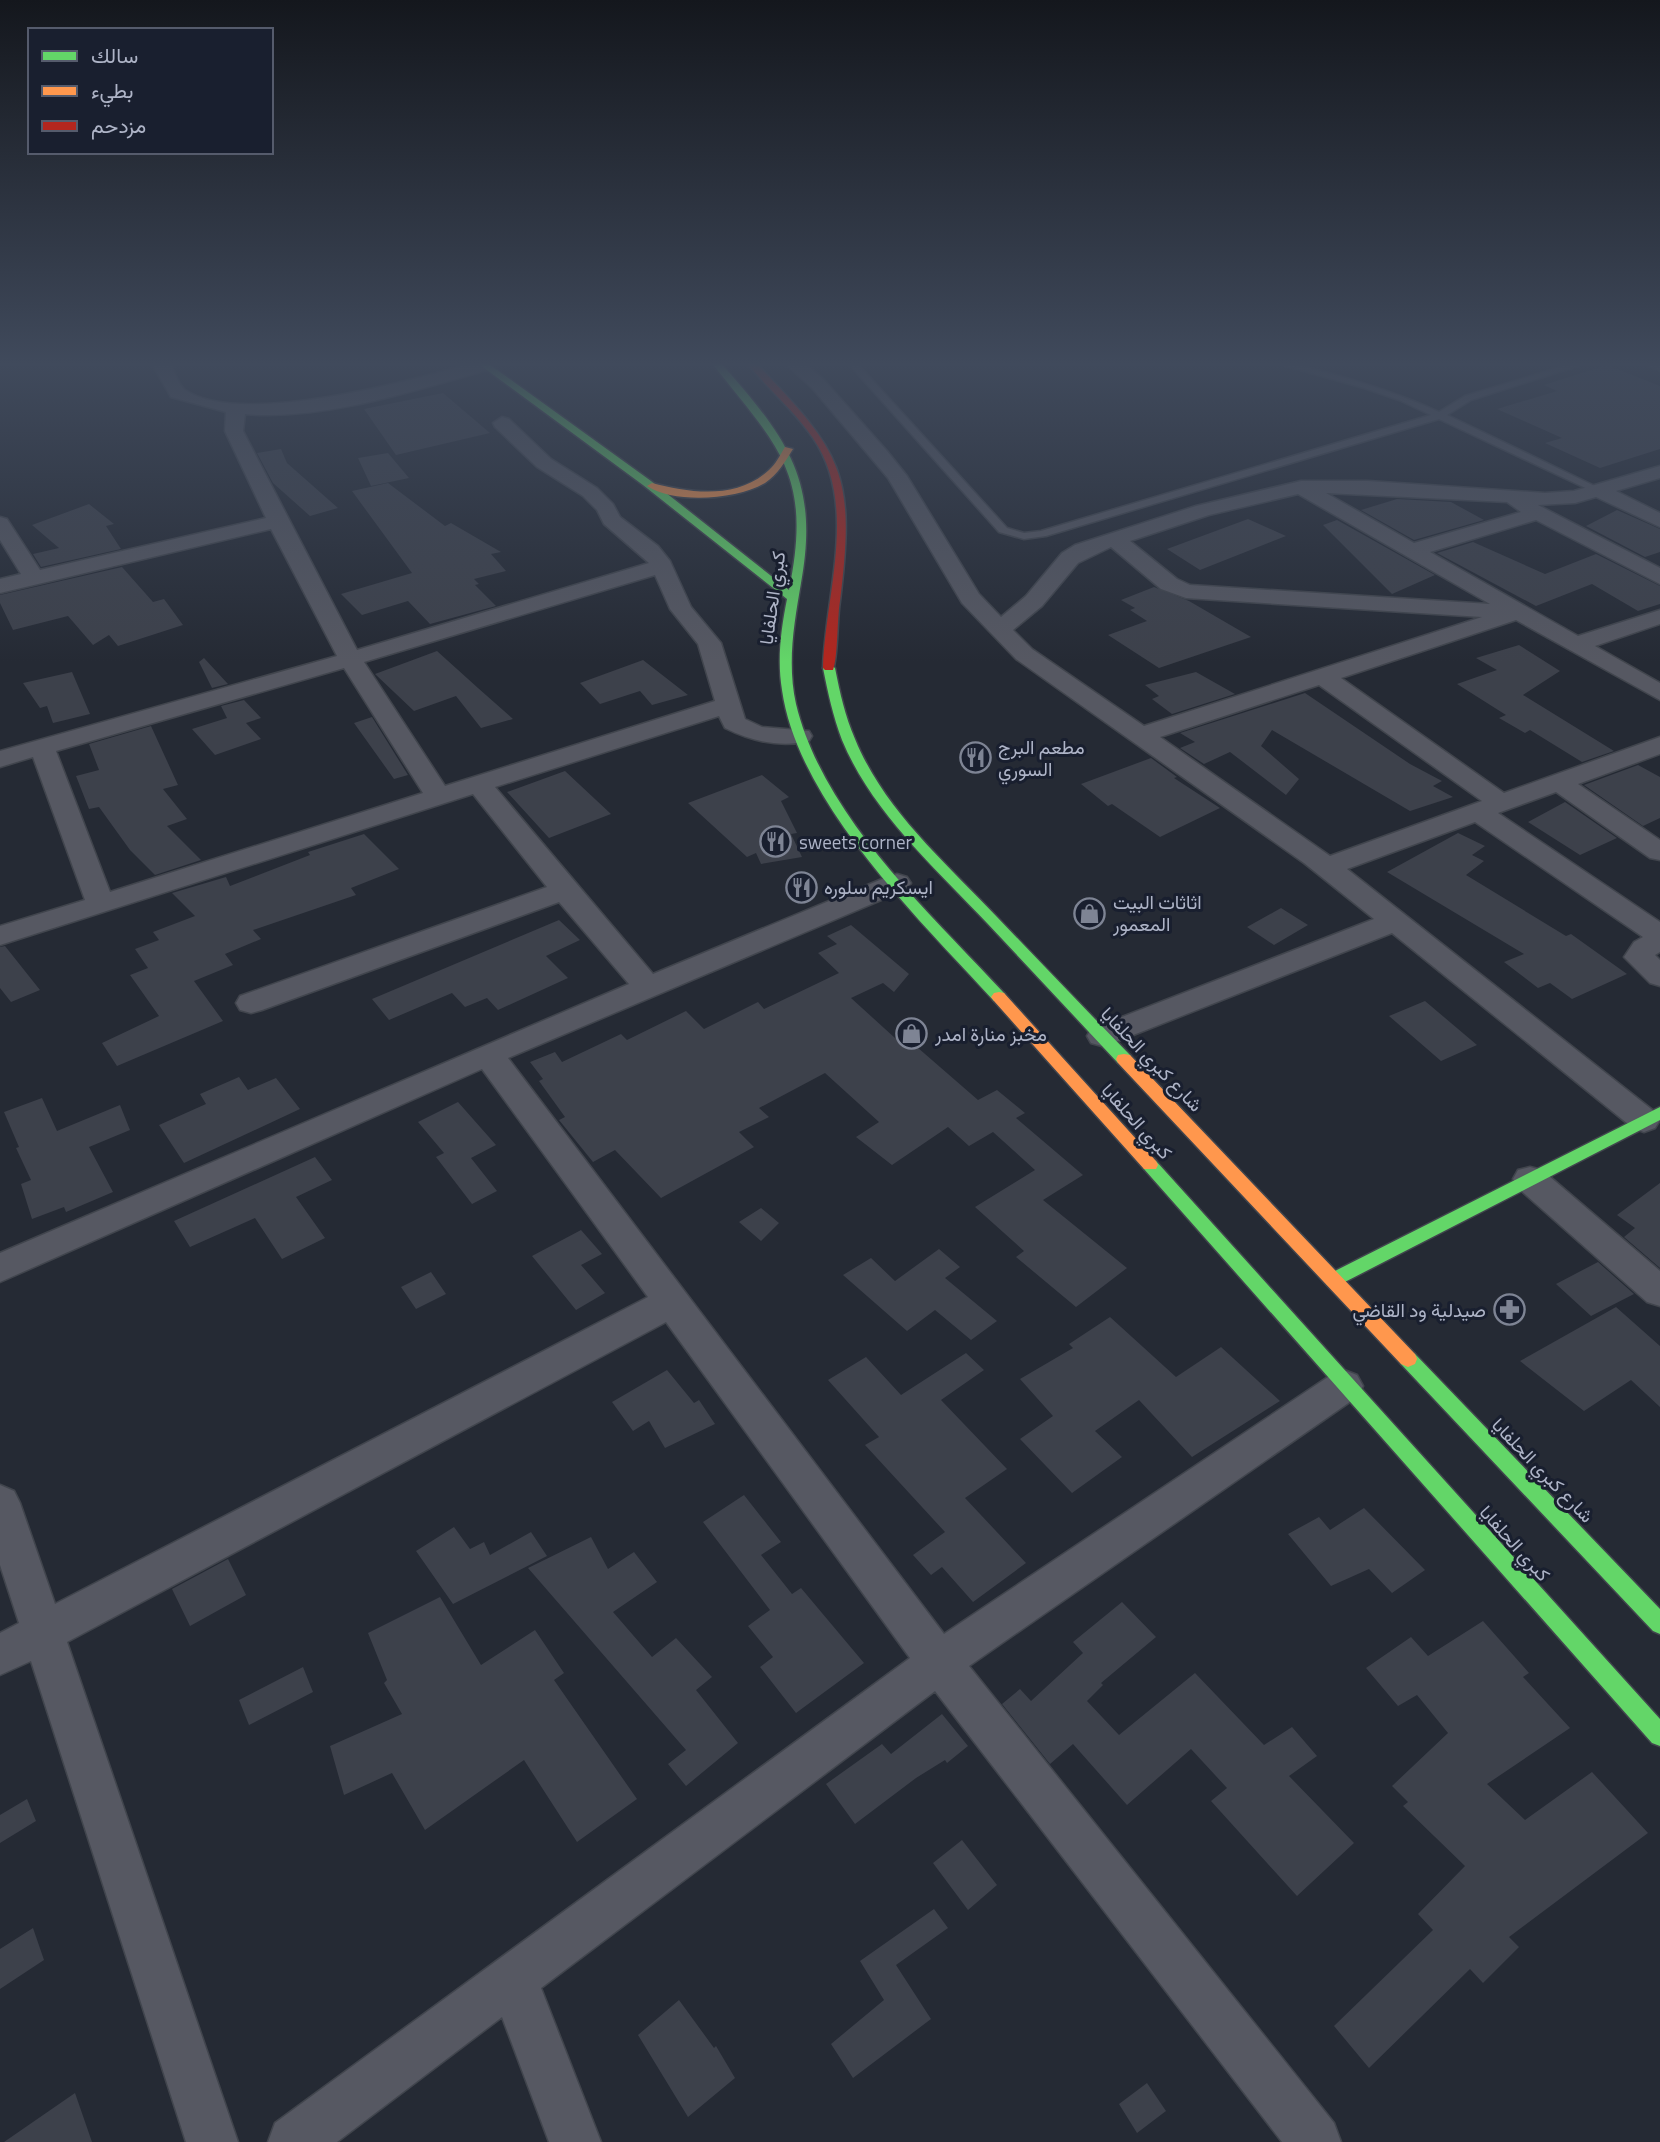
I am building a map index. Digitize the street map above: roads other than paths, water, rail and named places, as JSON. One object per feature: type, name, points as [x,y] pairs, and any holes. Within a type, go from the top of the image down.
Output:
[{"type":"main road","points":[[617,462],[792,598]]},
{"type":"main road","points":[[646,483],[677,493],[733,490],[767,477],[780,462]]},
{"type":"main road","name":"كبري الحلفايا","points":[[793,462],[798,474],[805,517],[785,640],[785,681],[800,736],[834,797],[897,883],[1660,1735]]},
{"type":"main road","name":"شارع كبري الحلفايا","points":[[830,462],[837,481],[842,515],[830,610],[829,666],[835,705],[848,738],[870,779],[899,822],[1660,1624]]},
{"type":"main road","points":[[1333,1280],[1652,1117]]},
{"type":"street","points":[[248,462],[350,659],[439,798]]},
{"type":"street","points":[[543,462],[590,492],[606,508],[611,520],[650,551],[662,566],[681,609],[709,643],[734,723],[757,734],[800,736]]},
{"type":"street","points":[[885,462],[897,476],[954,575],[999,630],[1061,682],[1142,735],[1327,867],[1394,922],[1652,1117]]},
{"type":"street","points":[[999,630],[1034,601],[1070,558],[1114,539],[1203,510],[1301,487],[1368,487],[1507,496],[1574,497],[1660,472]]},
{"type":"street","points":[[1301,487],[1660,693]]},
{"type":"street","points":[[1600,491],[1660,521]]},
{"type":"street","points":[[1507,496],[1660,577]]},
{"type":"street","points":[[1413,550],[1538,513]]},
{"type":"street","points":[[0,586],[278,521]]},
{"type":"street","points":[[0,523],[35,579]]},
{"type":"street","points":[[1114,539],[1169,584],[1186,591],[1520,612]]},
{"type":"street","points":[[0,759],[662,566]]},
{"type":"street","points":[[1142,735],[1520,612]]},
{"type":"street","points":[[1575,645],[1660,617]]},
{"type":"street","points":[[1323,677],[1490,808],[1660,935]]},
{"type":"street","points":[[0,936],[480,786],[728,705]]},
{"type":"street","points":[[1327,867],[1660,745]]},
{"type":"street","points":[[42,748],[100,906]]},
{"type":"street","points":[[1558,782],[1660,852]]},
{"type":"street","points":[[480,786],[564,890],[648,987]]},
{"type":"street","points":[[0,1268],[488,1054],[897,883]]},
{"type":"street","points":[[251,1003],[564,890]]},
{"type":"street","points":[[1102,1036],[1394,922]]},
{"type":"street","points":[[1660,940],[1644,949],[1639,957],[1660,976]]},
{"type":"street","points":[[488,1054],[939,1662],[1315,2142]]},
{"type":"street","points":[[1530,1179],[1660,1292]]},
{"type":"street","points":[[0,1655],[671,1302]]},
{"type":"street","points":[[294,2142],[939,1662],[1345,1386]]},
{"type":"street","points":[[0,1503],[212,2142]]},
{"type":"street","points":[[513,1979],[575,2142]]},
{"type":"lane","points":[[941,462],[1003,530],[1024,536],[1042,534],[1284,462]]},
{"type":"lane","points":[[1539,462],[1600,491]]},
{"type":"place","name":"مطعم البرج السوري","points":[[975,758]]},
{"type":"place","name":"sweets corner","points":[[776,842]]},
{"type":"place","name":"ايسكريم سلوره","points":[[801,887]]},
{"type":"place","name":"اثاثات البيت المعمور","points":[[1090,913]]},
{"type":"place","name":"مخبز منارة امدر","points":[[912,1034]]},
{"type":"place","name":"صيدلية ود القاضي","points":[[1509,1310]]}]
